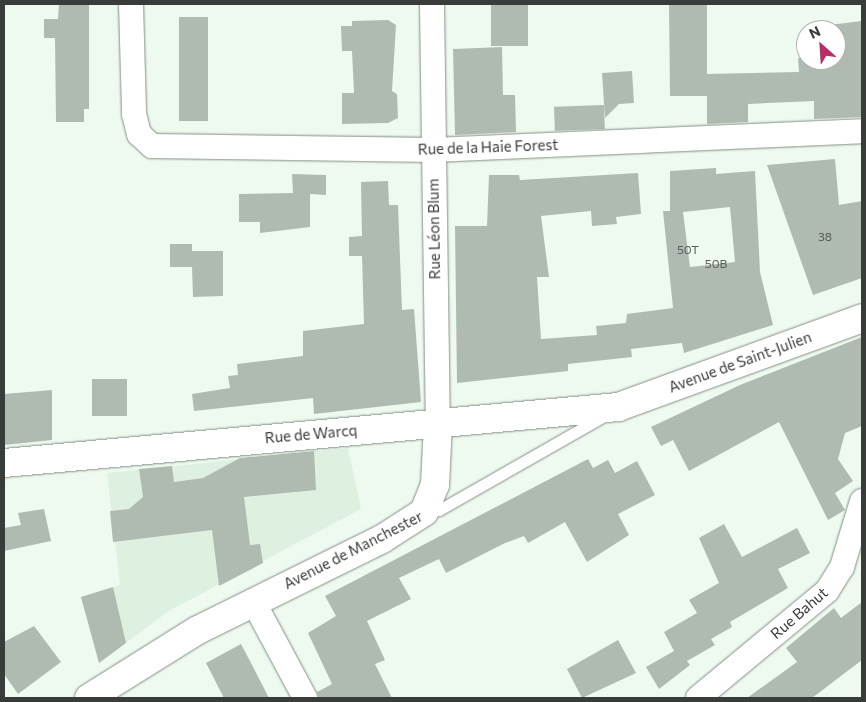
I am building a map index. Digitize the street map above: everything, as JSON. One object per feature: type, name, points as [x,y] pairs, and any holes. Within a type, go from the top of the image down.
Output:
[{"type":"main road","name":"Avenue de Saint-Julien","points":[[618,407],[862,318]]},
{"type":"main road","name":"Rue de Warcq","points":[[4,463],[618,407]]},
{"type":"main road","points":[[424,512],[436,485],[438,424]]},
{"type":"main road","name":"Avenue de Manchester","points":[[90,698],[253,601],[382,538],[424,512]]},
{"type":"street","name":"Rue de la Haie Forest","points":[[131,4],[134,114],[139,134],[152,146],[433,150],[862,131]]},
{"type":"street","name":"Rue Léon Blum","points":[[432,4],[438,424]]},
{"type":"street","name":"Rue Bahut","points":[[698,698],[827,591],[842,567],[862,501]]},
{"type":"street","points":[[253,601],[305,698]]},
{"type":"lane","name":"Avenue de Manchester","points":[[424,512],[439,510],[618,407]]},
{"type":"shaded area","points":[[348,448],[361,509],[169,611],[99,663],[81,597],[120,585],[107,473]]},
{"type":"building","points":[[59,4],[89,4],[89,109],[84,109],[84,122],[56,122],[55,38],[44,38],[44,19],[58,19]]},
{"type":"building","points":[[491,4],[528,4],[528,46],[491,46]]},
{"type":"building","points":[[669,4],[707,4],[707,74],[846,70],[846,23],[862,21],[862,117],[814,119],[814,101],[748,104],[748,122],[707,124],[707,96],[670,96]]},
{"type":"building","points":[[179,17],[208,17],[208,121],[179,121]]},
{"type":"building","points":[[388,20],[396,25],[392,91],[397,94],[398,118],[388,123],[342,124],[342,93],[354,93],[352,51],[342,51],[341,26],[352,26],[352,21]]},
{"type":"building","points":[[502,47],[503,95],[515,95],[516,132],[455,135],[453,49]]},
{"type":"building","points":[[632,71],[634,103],[619,104],[605,118],[602,73]]},
{"type":"building","points":[[604,105],[605,129],[555,131],[554,107]]},
{"type":"building","points":[[835,159],[839,205],[862,201],[862,278],[813,295],[767,165]]},
{"type":"building","points":[[716,168],[716,174],[755,171],[760,272],[773,325],[684,353],[682,343],[631,349],[632,357],[568,364],[568,371],[457,383],[455,226],[487,226],[489,175],[519,175],[520,180],[638,173],[641,214],[616,217],[617,224],[592,226],[591,211],[541,216],[549,277],[537,277],[541,339],[597,335],[596,326],[626,323],[627,314],[673,308],[663,211],[670,211],[670,171]],"holes":[[[730,207],[735,262],[690,267],[683,212]]]},
{"type":"building","points":[[292,174],[326,175],[326,195],[310,194],[310,227],[260,233],[260,222],[239,222],[239,194],[293,193]]},
{"type":"building","points":[[388,181],[389,205],[398,205],[402,310],[414,309],[421,402],[314,414],[313,398],[194,411],[192,394],[230,388],[228,376],[238,375],[237,364],[303,356],[303,331],[364,324],[362,256],[349,256],[349,237],[362,236],[361,182]]},
{"type":"building","points":[[170,244],[192,244],[192,251],[223,251],[223,296],[193,297],[192,267],[170,267]]},
{"type":"building","points":[[862,337],[862,426],[845,433],[838,459],[853,481],[835,493],[845,510],[828,520],[779,422],[689,471],[673,440],[661,446],[651,427],[740,385]]},
{"type":"building","points":[[92,379],[127,379],[127,416],[92,416]]},
{"type":"building","points":[[52,390],[52,440],[4,445],[4,394]]},
{"type":"building","points":[[314,451],[316,490],[244,497],[250,545],[260,544],[263,563],[219,586],[212,530],[113,542],[110,511],[129,509],[143,497],[139,469],[172,466],[174,482],[203,478],[240,458]]},
{"type":"building","points":[[588,459],[593,468],[608,460],[615,473],[637,461],[655,495],[618,514],[629,535],[587,562],[565,522],[528,543],[524,536],[505,543],[446,573],[439,559],[399,578],[411,599],[367,621],[385,660],[375,664],[392,698],[319,698],[317,692],[332,684],[308,633],[336,616],[325,596]]},
{"type":"building","points":[[44,509],[51,541],[4,551],[4,528],[21,525],[18,513]]},
{"type":"building","points":[[724,524],[742,557],[797,528],[810,553],[778,569],[788,588],[730,622],[732,627],[711,639],[715,645],[687,661],[690,665],[659,689],[646,667],[674,651],[664,632],[697,613],[689,600],[719,583],[699,538]]},
{"type":"building","points":[[113,587],[126,643],[99,663],[81,597]]},
{"type":"building","points":[[862,602],[862,660],[812,698],[747,698],[797,662],[786,648],[834,608],[841,618]]},
{"type":"building","points":[[34,626],[61,662],[18,694],[4,674],[4,642]]},
{"type":"building","points":[[618,640],[636,673],[582,698],[567,669]]},
{"type":"building","points":[[241,644],[269,698],[224,698],[206,663]]}]
